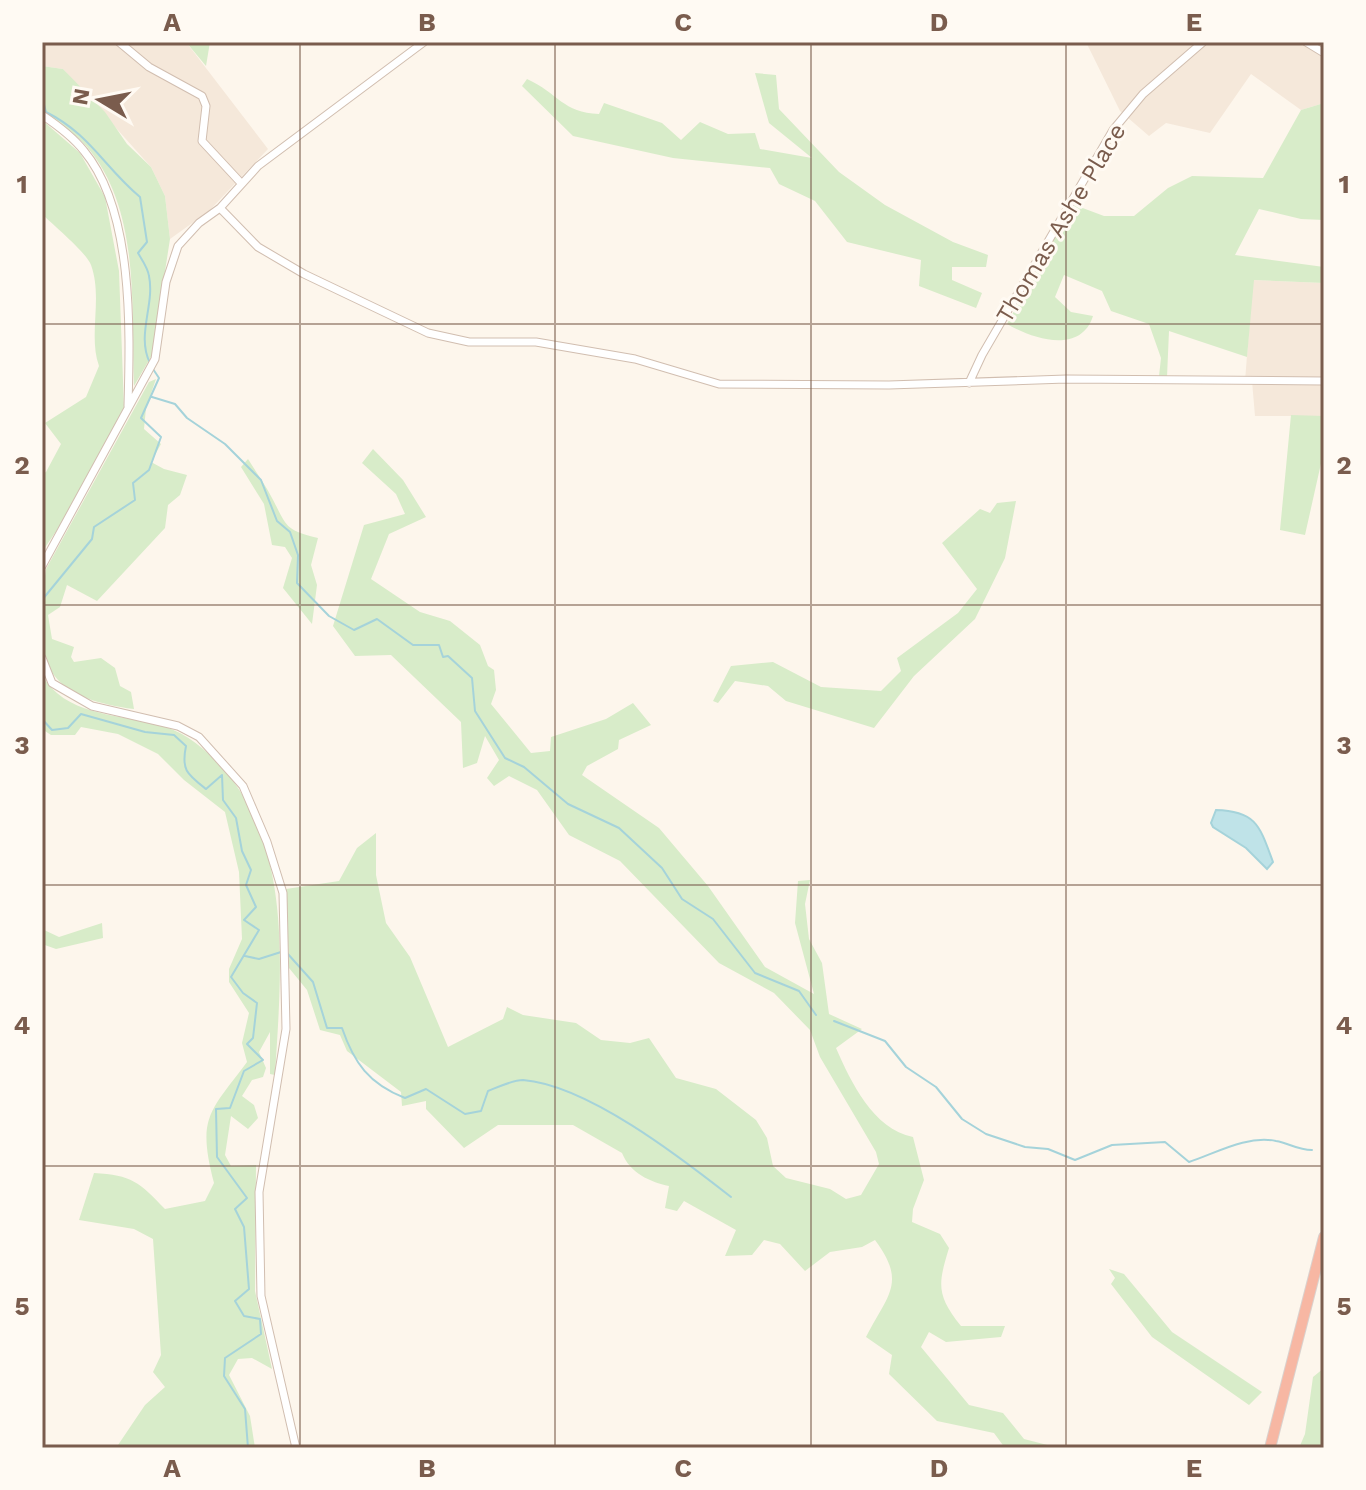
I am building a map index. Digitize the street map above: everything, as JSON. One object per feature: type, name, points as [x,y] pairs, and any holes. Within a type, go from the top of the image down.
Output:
[{"type":"highway","points":[[1270,1448],[1324,1237]]},
{"type":"street","points":[[119,42],[149,67],[202,96],[206,106],[202,141],[241,183]]},
{"type":"street","points":[[42,567],[155,359],[166,282],[178,246],[199,223],[220,208],[241,183],[326,113],[424,42]]},
{"type":"street","name":"Thomas Ashe Place","points":[[969,383],[982,355],[1113,130],[1143,94],[1203,42]]},
{"type":"street","points":[[1306,42],[1324,53]]},
{"type":"street","points":[[42,115],[84,150],[109,196],[125,275],[128,408]]},
{"type":"street","points":[[220,208],[270,254],[304,274],[428,333],[469,342],[536,342],[578,349],[635,359],[719,384],[969,383],[1066,379],[1324,381]]},
{"type":"street","points":[[42,658],[52,683],[92,706],[178,726],[199,737],[237,777],[255,808],[283,893],[286,1029],[259,1192],[258,1237],[261,1296],[296,1448]]},
{"type":"shaded area","points":[[42,42],[186,42],[268,149],[209,211],[170,239],[165,196],[151,167],[63,69],[42,66]]},
{"type":"shaded area","points":[[1086,42],[1324,42],[1324,103],[1301,110],[1251,74],[1210,133],[1166,123],[1149,136],[1120,111]]},
{"type":"shaded area","points":[[1253,280],[1324,283],[1324,416],[1255,416],[1252,381],[1245,381]]},
{"type":"green space","points":[[186,42],[210,42],[206,66]]},
{"type":"green space","points":[[42,66],[63,69],[105,112],[127,144],[151,167],[165,196],[170,239],[152,355],[134,386],[130,261],[117,200],[104,172],[82,141],[42,115]]},
{"type":"green space","points":[[755,73],[776,75],[779,109],[839,172],[885,205],[953,242],[988,255],[986,267],[952,267],[952,280],[982,293],[976,308],[919,286],[921,260],[847,242],[815,201],[779,184],[770,168],[673,158],[573,136],[522,86],[527,79],[569,106],[587,113],[599,114],[604,103],[662,123],[681,140],[700,122],[728,134],[755,133],[760,149],[812,158],[769,123]]},
{"type":"green space","points":[[1324,103],[1324,220],[1301,219],[1259,209],[1235,255],[1324,267],[1324,283],[1254,280],[1247,357],[1169,331],[1167,377],[1159,376],[1161,358],[1149,324],[1111,311],[1102,291],[1064,275],[1055,297],[1071,312],[1093,316],[1078,336],[1043,339],[1007,324],[1072,204],[1104,216],[1134,216],[1168,188],[1192,176],[1263,178],[1301,110]]},
{"type":"green space","points":[[42,120],[80,153],[105,197],[119,271],[124,408],[65,518],[42,552],[42,474],[61,444],[45,423],[86,397],[99,366],[95,342],[96,290],[91,265],[42,214]]},
{"type":"green space","points":[[156,379],[146,408],[144,429],[161,444],[151,462],[187,475],[180,495],[168,505],[165,528],[97,601],[67,585],[60,607],[48,615],[52,639],[74,647],[71,657],[74,662],[101,658],[115,668],[120,686],[131,692],[134,709],[102,703],[78,694],[61,682],[49,667],[43,649],[42,600],[46,569],[149,382]]},
{"type":"green space","points":[[1291,415],[1324,416],[1324,450],[1305,535],[1280,530]]},
{"type":"green space","points":[[373,449],[403,480],[426,517],[389,534],[371,579],[420,612],[450,621],[480,645],[488,666],[494,670],[496,690],[491,704],[531,753],[550,751],[551,737],[606,719],[633,703],[651,725],[619,740],[618,749],[587,766],[582,775],[659,828],[708,886],[765,967],[814,994],[795,923],[798,881],[810,880],[805,904],[809,939],[822,963],[829,1014],[862,1029],[836,1048],[856,1089],[875,1114],[899,1132],[913,1137],[924,1180],[913,1209],[912,1222],[940,1234],[949,1248],[941,1280],[943,1297],[961,1326],[1005,1326],[1001,1337],[946,1342],[929,1332],[921,1347],[969,1405],[1003,1413],[1024,1439],[1059,1448],[1005,1448],[994,1433],[937,1421],[889,1374],[892,1355],[866,1337],[887,1299],[892,1278],[885,1255],[875,1240],[862,1247],[830,1252],[805,1271],[780,1244],[764,1240],[752,1255],[725,1256],[736,1230],[684,1201],[677,1211],[665,1208],[669,1186],[641,1176],[622,1153],[573,1125],[498,1125],[464,1148],[426,1109],[426,1101],[402,1106],[401,1092],[347,1051],[340,1035],[320,1030],[307,990],[289,968],[286,889],[339,881],[357,848],[376,833],[376,875],[386,923],[410,957],[448,1047],[503,1019],[507,1007],[523,1015],[576,1023],[601,1040],[630,1043],[649,1038],[676,1078],[716,1089],[756,1120],[767,1138],[773,1166],[786,1178],[830,1189],[846,1199],[861,1195],[879,1164],[876,1152],[820,1057],[810,1030],[774,993],[719,963],[620,861],[569,835],[537,790],[509,776],[494,786],[487,778],[499,760],[485,736],[477,763],[463,768],[461,722],[391,655],[355,656],[333,626],[364,525],[405,514],[396,494],[362,463]]},
{"type":"green space","points":[[248,459],[288,526],[318,538],[311,565],[317,585],[312,624],[283,588],[292,558],[285,547],[272,545],[264,504],[241,467]]},
{"type":"green space","points":[[1016,501],[1005,558],[975,619],[914,676],[874,728],[786,701],[768,686],[735,681],[718,703],[713,701],[731,666],[773,662],[821,687],[881,691],[901,671],[897,658],[958,613],[977,589],[942,543],[980,509],[990,513],[997,503]]},
{"type":"green space","points":[[42,675],[52,688],[77,705],[164,727],[203,748],[241,793],[259,829],[271,869],[280,952],[275,1075],[270,1074],[270,1032],[259,1052],[266,1068],[263,1077],[252,1080],[242,1096],[254,1105],[258,1118],[248,1129],[231,1116],[225,1155],[231,1166],[256,1165],[255,1291],[272,1369],[252,1358],[238,1359],[229,1375],[250,1416],[255,1448],[116,1448],[145,1405],[165,1387],[153,1372],[161,1355],[153,1239],[134,1229],[79,1220],[94,1173],[134,1182],[165,1209],[205,1201],[214,1183],[207,1129],[215,1105],[247,1062],[242,1043],[249,1013],[229,982],[229,969],[242,939],[239,872],[225,812],[184,780],[158,754],[118,734],[81,727],[75,735],[51,735],[42,729]]},
{"type":"green space","points":[[102,923],[103,938],[56,949],[42,944],[42,929],[59,937]]},
{"type":"green space","points":[[1109,1269],[1124,1274],[1172,1332],[1262,1392],[1249,1405],[1152,1337],[1111,1284],[1115,1278]]},
{"type":"green space","points":[[1324,1368],[1324,1448],[1299,1448],[1305,1434],[1313,1377]]},
{"type":"water","points":[[1216,810],[1240,814],[1255,823],[1273,862],[1267,869],[1246,848],[1213,827],[1211,823]]},
{"type":"waterway","points":[[42,97],[46,112],[74,130],[140,197],[147,242],[138,253],[147,270],[150,287],[145,331],[150,363]]},
{"type":"waterway","points":[[42,600],[92,539],[94,527],[135,500],[133,483],[149,470],[161,437],[141,418],[159,378],[153,369]]},
{"type":"waterway","points":[[152,397],[175,404],[187,418],[225,444],[261,480],[277,521],[290,532],[298,555],[297,583],[329,616],[354,630],[377,619],[413,645],[439,645],[443,657],[448,656],[472,678],[475,711],[505,758],[524,767],[568,804],[619,828],[662,868],[682,899],[713,919],[755,973],[799,991],[816,1015]]},
{"type":"waterway","points":[[42,704],[42,713]]},
{"type":"waterway","points":[[42,719],[52,730],[68,728],[81,714],[145,732],[174,735],[186,746],[185,766],[199,784],[206,789],[222,775],[223,800],[236,818],[242,851],[251,870],[246,885],[256,907],[244,920],[259,930],[231,977],[243,993],[257,1003],[253,1038],[247,1044],[263,1060],[244,1071],[230,1108],[216,1109],[217,1157],[247,1198],[235,1209],[244,1227],[249,1289],[235,1301],[244,1316],[260,1319],[261,1334],[225,1358],[224,1376],[245,1409],[248,1448]]},
{"type":"waterway","points":[[245,956],[259,959],[281,952]]},
{"type":"waterway","points":[[287,953],[313,982],[327,1028],[342,1028],[364,1071],[392,1092],[405,1098],[426,1089],[465,1114],[481,1111],[488,1091],[506,1084],[523,1080],[548,1085],[575,1095],[632,1125],[731,1197]]},
{"type":"waterway","points":[[834,1021],[885,1041],[906,1067],[936,1087],[962,1119],[986,1134],[1025,1147],[1048,1149],[1075,1160],[1112,1145],[1165,1142],[1189,1162],[1254,1140],[1276,1141],[1312,1150]]}]
